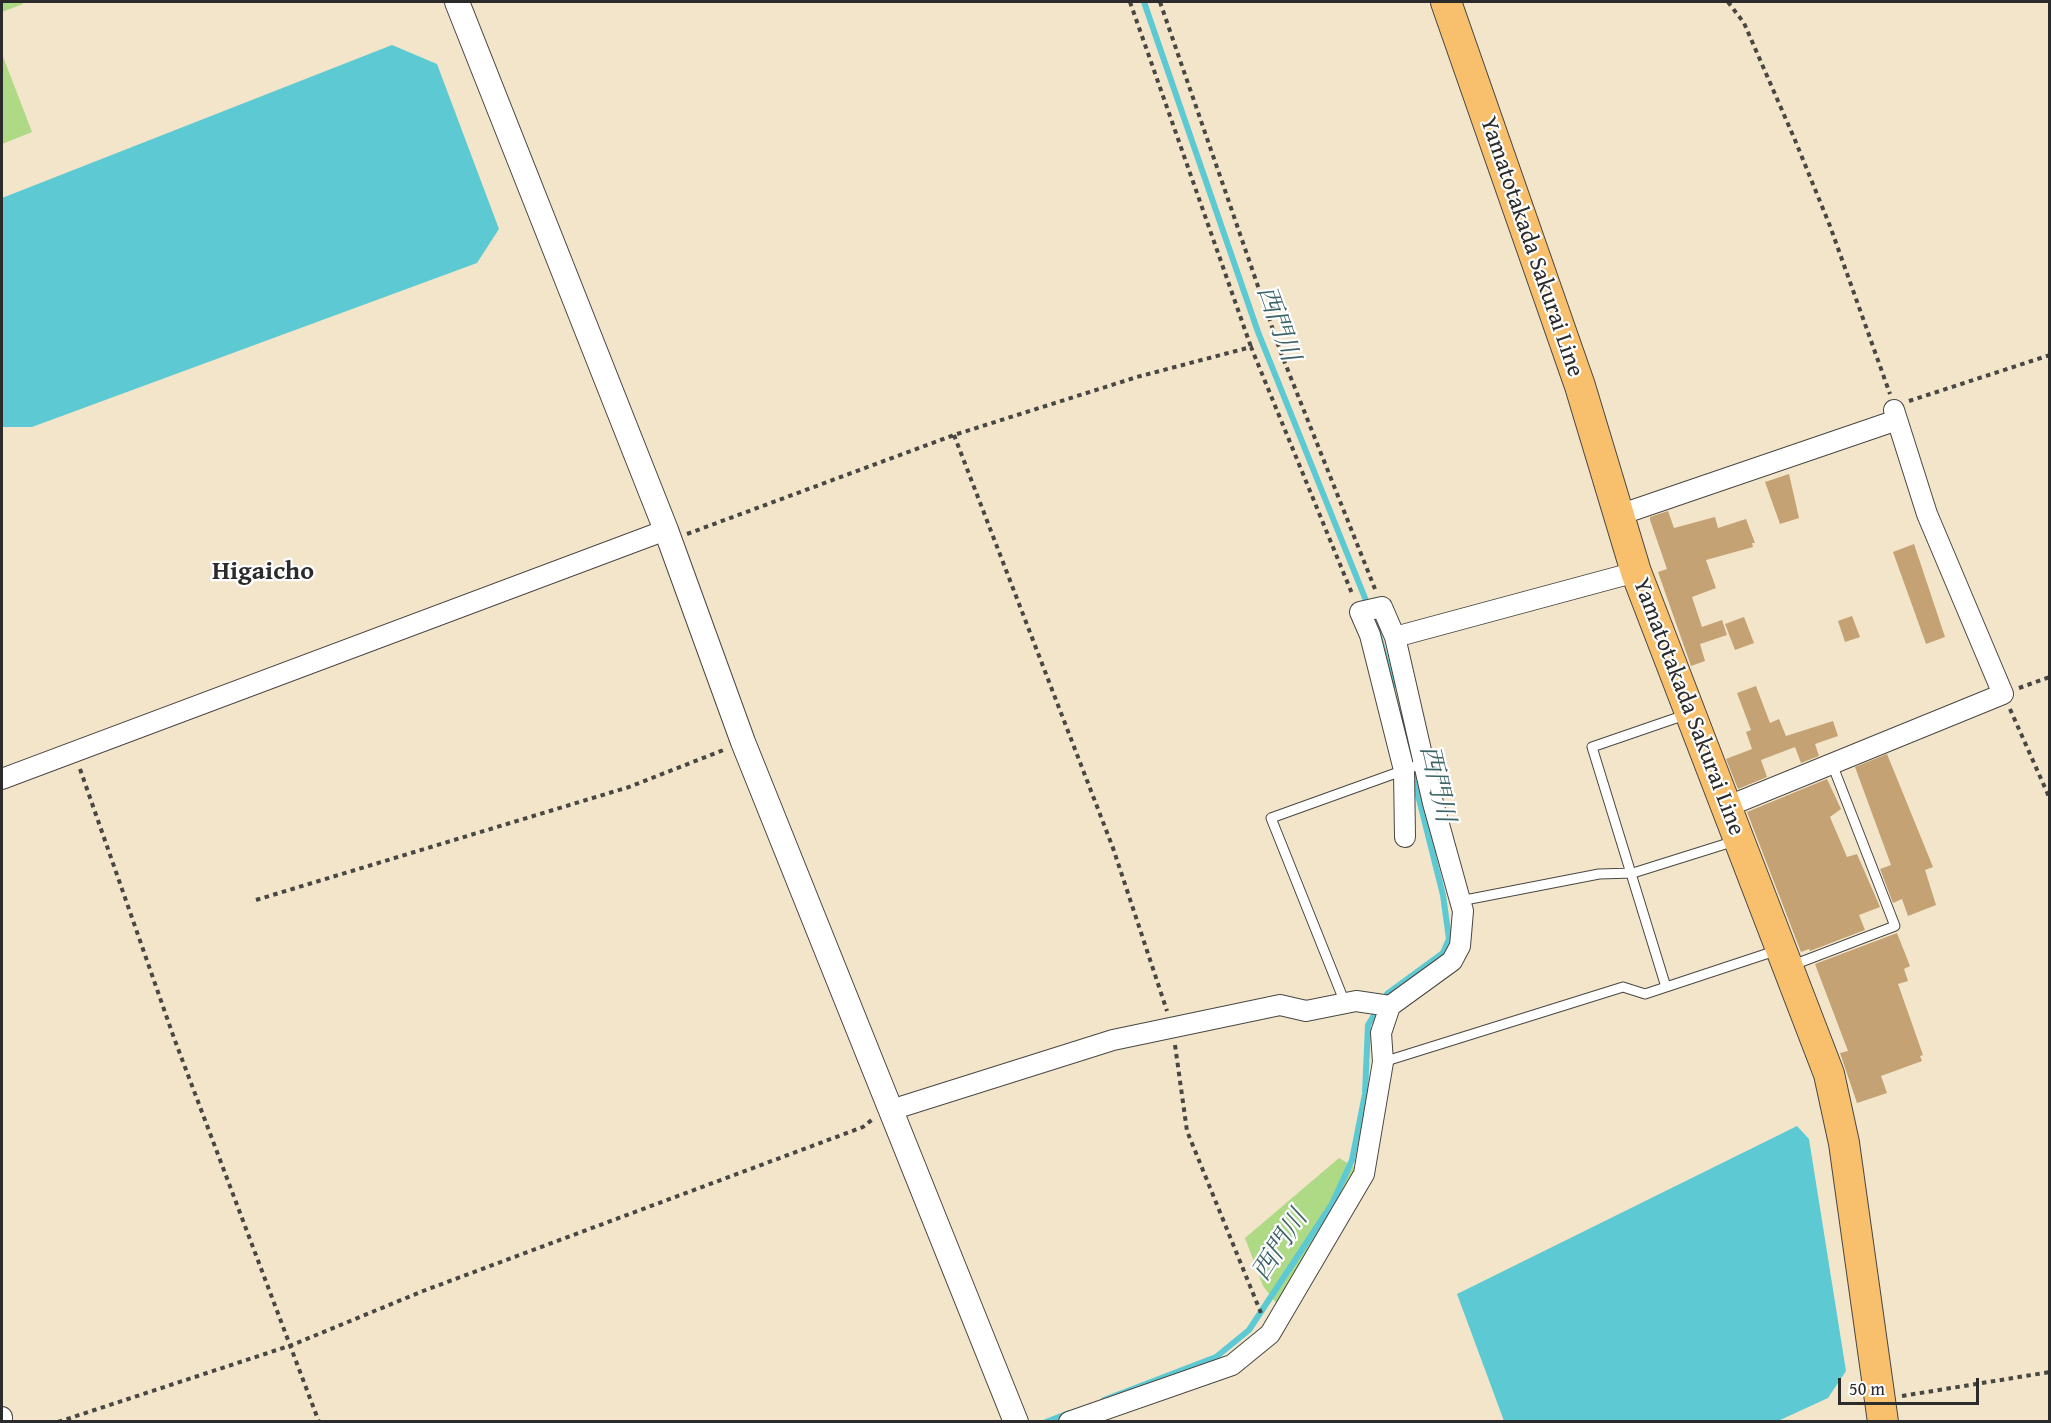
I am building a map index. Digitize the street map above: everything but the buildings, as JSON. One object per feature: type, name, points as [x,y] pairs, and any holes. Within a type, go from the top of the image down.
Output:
[{"type":"main road","name":"Yamatotakada Sakurai Line","points":[[1446,2],[1580,386],[1636,572],[1829,1074],[1842,1131],[1882,1410]]},
{"type":"street","points":[[457,2],[668,535],[743,742],[891,1107],[1009,1417]]},
{"type":"street","points":[[1619,516],[1895,415],[1927,514],[2003,694],[1726,807]]},
{"type":"street","points":[[2,778],[668,535]]},
{"type":"street","points":[[1395,637],[1636,572]]},
{"type":"street","points":[[1069,1422],[1232,1365],[1272,1330],[1364,1174],[1383,1062],[1381,1033],[1390,1006],[1452,961],[1460,946],[1463,911],[1424,762],[1395,637],[1382,607],[1360,612],[1370,635],[1404,770],[1405,837]]},
{"type":"street","points":[[891,1107],[1113,1040],[1280,1005],[1306,1011],[1356,1001],[1390,1006]]},
{"type":"lane","points":[[1666,987],[1633,873],[1592,747],[1690,713]]},
{"type":"lane","points":[[1345,1003],[1271,818],[1424,762]]},
{"type":"lane","points":[[1383,1062],[1623,987],[1645,994],[1895,926],[1832,763]]},
{"type":"lane","points":[[1460,901],[1599,874],[1633,873],[1738,840]]},
{"type":"path","points":[[1130,2],[1251,347],[1360,612]]},
{"type":"path","points":[[1160,2],[1281,353],[1382,607]]},
{"type":"path","points":[[1728,2],[1744,23],[1826,215],[1888,385],[1895,415]]},
{"type":"path","points":[[668,535],[954,435],[1137,377],[1251,347]]},
{"type":"path","points":[[1895,415],[1908,401],[2049,355]]},
{"type":"path","points":[[954,435],[1113,848],[1172,1029],[1187,1131],[1250,1290],[1272,1330]]},
{"type":"path","points":[[2049,676],[2003,694],[2049,799]]},
{"type":"path","points":[[256,900],[629,787],[743,742]]},
{"type":"path","points":[[74,751],[174,1038],[292,1345],[319,1422]]},
{"type":"path","points":[[58,1422],[292,1345],[423,1291],[863,1127],[891,1107]]},
{"type":"path","points":[[1882,1410],[2049,1372]]},
{"type":"green space","points":[[2,2],[22,2],[23,4],[2,12]]},
{"type":"green space","points":[[2,54],[32,132],[2,144]]},
{"type":"green space","points":[[1339,1158],[1371,1177],[1287,1317],[1263,1286],[1245,1238]]},
{"type":"water","points":[[392,45],[437,64],[499,229],[477,263],[32,427],[2,427],[2,198]]},
{"type":"water","points":[[1797,1126],[1809,1139],[1846,1371],[1828,1398],[1778,1421],[1504,1421],[1457,1294]]},
{"type":"waterway","name":"西門川","points":[[1144,2],[1258,332],[1369,608]]},
{"type":"waterway","name":"西門川","points":[[1378,632],[1393,686]]},
{"type":"waterway","name":"西門川","points":[[1104,1400],[1216,1357],[1249,1330],[1332,1204],[1352,1160],[1365,1094],[1368,1025],[1387,994],[1443,953],[1449,939],[1443,895],[1413,775]]},
{"type":"waterway","name":"西門川","points":[[1046,1422],[1069,1413]]},
{"type":"district","name":"Higaicho","points":[[263,572]]}]
